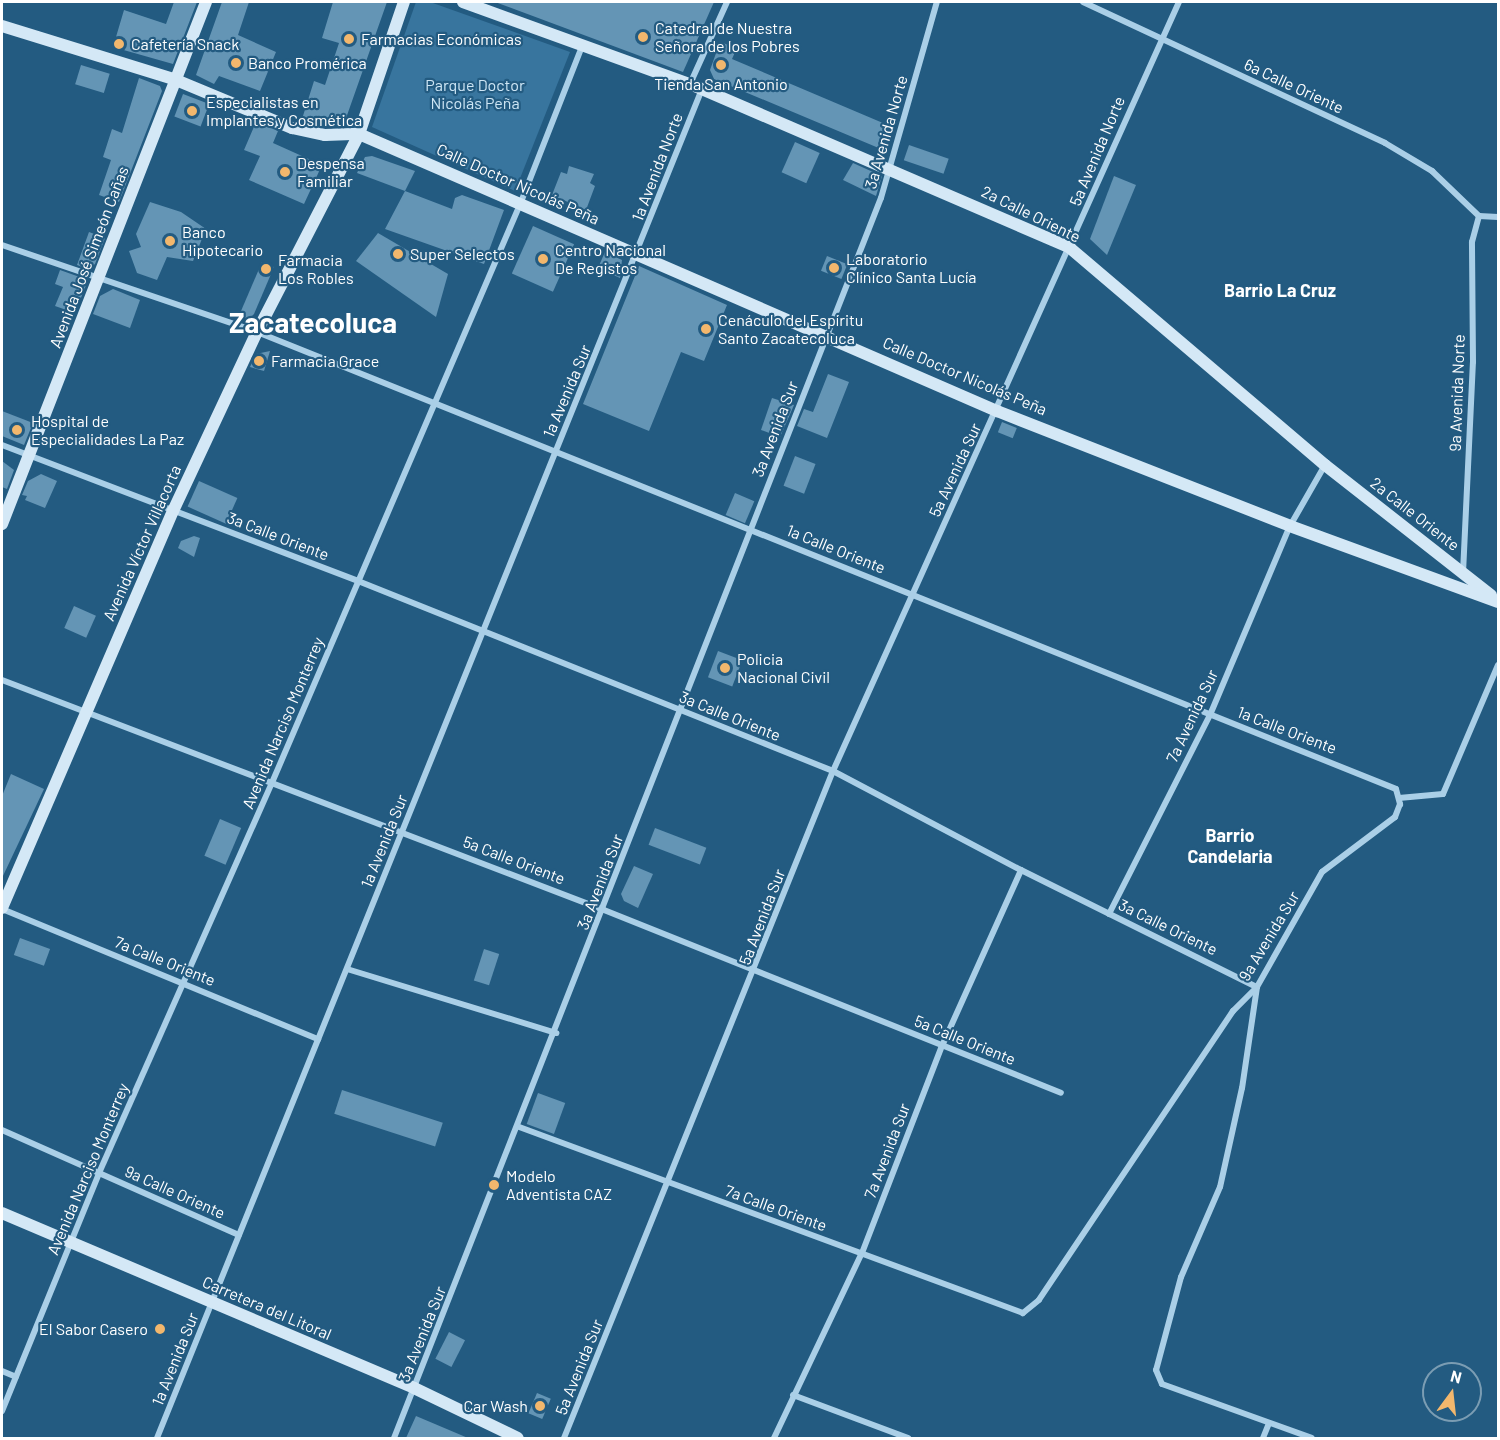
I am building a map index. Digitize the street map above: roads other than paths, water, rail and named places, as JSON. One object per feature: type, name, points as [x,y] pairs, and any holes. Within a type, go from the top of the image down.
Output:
[{"type":"main road","name":"Avenida José Simeón Cañas","points":[[2,524],[206,2]]},
{"type":"main road","name":"Avenida Víctor Villacorta","points":[[2,909],[173,511],[257,332],[359,134],[404,2]]},
{"type":"main road","name":"2a Calle Oriente","points":[[463,2],[584,44],[696,87],[892,169],[1070,248],[1325,465],[1498,602]]},
{"type":"main road","points":[[2,26],[176,80],[292,128],[325,135],[359,134]]},
{"type":"main road","name":"Calle Doctor Nicolás Peña","points":[[359,134],[826,334],[997,411],[1290,526],[1498,602]]},
{"type":"main road","name":"Carretera del Litoral","points":[[2,1213],[414,1388],[518,1438]]},
{"type":"street","name":"1a Avenida Norte","points":[[638,255],[727,2]]},
{"type":"street","name":"3a Avenida Norte","points":[[826,334],[892,169],[937,2]]},
{"type":"street","name":"6a Calle Oriente","points":[[1083,2],[1385,143],[1432,171],[1479,216]]},
{"type":"street","name":"5a Avenida Norte","points":[[997,411],[1161,38],[1179,2]]},
{"type":"street","name":"Avenida Narciso Monterrey","points":[[2,1411],[99,1173],[271,785],[521,202],[584,44]]},
{"type":"street","points":[[1479,216],[1498,218]]},
{"type":"street","name":"9a Avenida Norte","points":[[1463,573],[1473,362],[1472,242],[1479,216]]},
{"type":"street","name":"1a Calle Oriente","points":[[2,245],[257,332],[555,454],[1373,778],[1396,789],[1399,798]]},
{"type":"street","name":"1a Avenida Sur","points":[[157,1438],[482,632],[638,255]]},
{"type":"street","name":"3a Avenida Sur","points":[[394,1438],[556,1033],[826,334]]},
{"type":"street","name":"5a Avenida Sur","points":[[564,1438],[756,970],[833,771],[997,411]]},
{"type":"street","name":"3a Calle Oriente","points":[[2,445],[358,580],[482,632],[833,771],[1021,870],[1257,987]]},
{"type":"street","name":"7a Avenida Sur","points":[[1109,914],[1210,715],[1290,526],[1325,465]]},
{"type":"street","points":[[1399,798],[1443,794],[1498,665]]},
{"type":"street","name":"5a Calle Oriente","points":[[2,680],[271,785],[402,831],[1061,1093]]},
{"type":"street","name":"9a Avenida Sur","points":[[1023,1313],[1039,1300],[1233,1011],[1257,987],[1322,872],[1395,817],[1399,798]]},
{"type":"street","name":"7a Avenida Sur","points":[[774,1438],[862,1253],[942,1046],[1021,870]]},
{"type":"street","name":"7a Calle Oriente","points":[[2,909],[318,1039]]},
{"type":"street","points":[[347,969],[556,1033]]},
{"type":"street","points":[[1257,987],[1242,1088],[1220,1187],[1181,1277],[1156,1370],[1162,1384],[1312,1438]]},
{"type":"street","name":"7a Calle Oriente","points":[[519,1127],[1023,1313]]},
{"type":"street","name":"9a Calle Oriente","points":[[2,1130],[239,1235]]},
{"type":"street","points":[[2,1371],[16,1377]]},
{"type":"street","points":[[793,1395],[908,1438]]},
{"type":"street","points":[[1263,1438],[1269,1423]]},
{"type":"place","name":"Catedral de Nuestra Señora de los Pobres","points":[[643,37]]},
{"type":"place","name":"Farmacias Económicas","points":[[349,39]]},
{"type":"place","name":"Cafetería Snack","points":[[119,44]]},
{"type":"place","name":"Banco Promérica","points":[[236,63]]},
{"type":"place","name":"Tienda San Antonio","points":[[721,65]]},
{"type":"place","name":"Especialistas en Implantes y Cosmética","points":[[192,111]]},
{"type":"place","name":"Despensa Familiar","points":[[285,172]]},
{"type":"place","name":"Banco Hipotecario","points":[[170,241]]},
{"type":"place","name":"Super Selectos","points":[[398,254]]},
{"type":"place","name":"Centro Nacional De Registos","points":[[543,259]]},
{"type":"place","name":"Laboratorio Clínico Santa Lucía","points":[[834,268]]},
{"type":"place","name":"Farmacia Los Robles","points":[[266,269]]},
{"type":"place","name":"Cenáculo del Espíritu Santo Zacatecoluca","points":[[706,329]]},
{"type":"place","name":"Farmacia Grace","points":[[259,361]]},
{"type":"place","name":"Hospital de Especialidades La Paz","points":[[17,430]]},
{"type":"place","name":"Policia Nacional Civil","points":[[725,668]]},
{"type":"place","name":"Modelo Adventista CAZ","points":[[494,1185]]},
{"type":"place","name":"El Sabor Casero","points":[[160,1329]]},
{"type":"place","name":"Car Wash","points":[[540,1406]]},
{"type":"district","name":"Barrio La Cruz","points":[[1280,290]]},
{"type":"district","name":"Zacatecoluca","points":[[313,322]]},
{"type":"district","name":"Barrio Candelaria","points":[[1230,846]]},
{"type":"park label","name":"Parque Doctor Nicolás Peña","points":[[475,94]]}]
